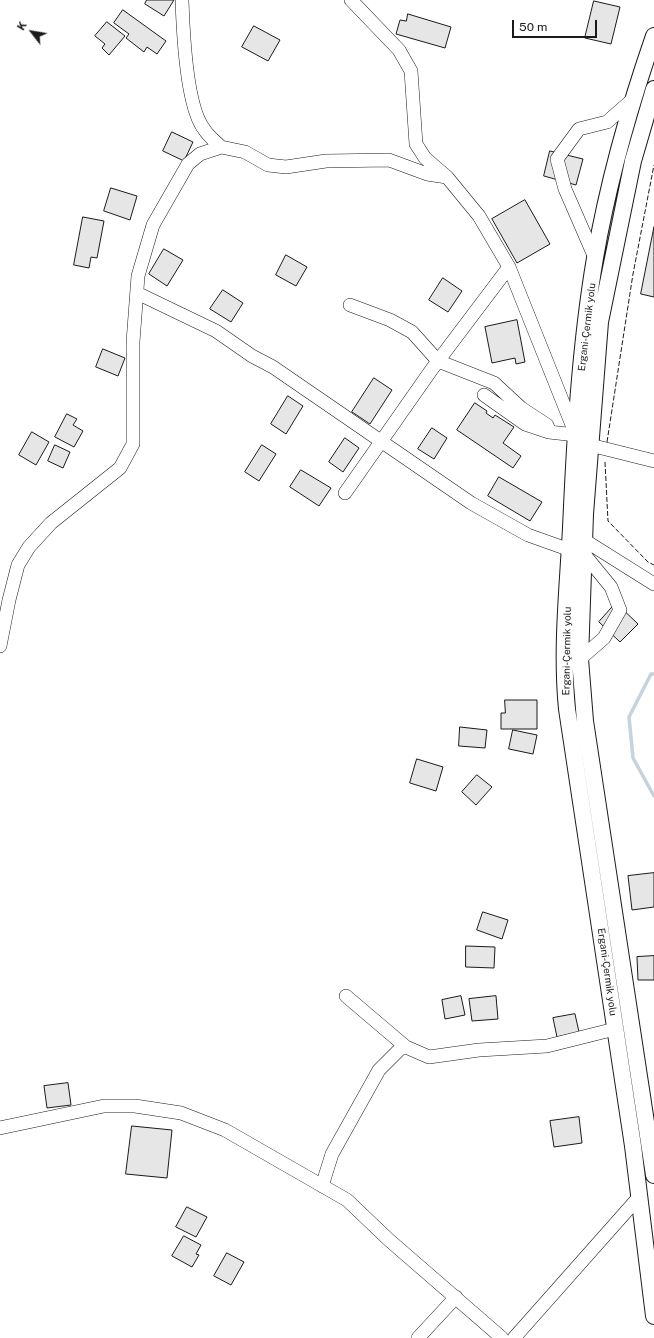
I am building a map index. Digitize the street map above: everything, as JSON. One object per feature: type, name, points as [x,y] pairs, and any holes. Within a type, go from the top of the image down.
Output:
[{"type":"main road","name":"Ergani-Çermik yolu","points":[[654,36],[632,100],[595,258],[586,329],[576,436],[580,659],[585,721],[654,1175]]},
{"type":"main road","name":"Ergani-Çermik yolu","points":[[654,89],[633,160],[600,322],[590,444],[565,688],[639,1197],[654,1316]]},
{"type":"street","points":[[182,0],[183,40],[194,111],[203,129],[221,147]]},
{"type":"street","points":[[351,0],[399,50],[411,71],[416,144],[425,158],[447,176],[479,216],[509,267],[576,436]]},
{"type":"street","points":[[595,258],[565,189],[557,159],[579,129],[606,122],[632,100]]},
{"type":"street","points":[[0,646],[18,564],[29,547],[51,523],[120,468],[133,444],[133,342],[138,276],[153,225],[188,164],[200,154],[221,147],[244,152],[268,164],[286,167],[326,161],[389,160],[427,174],[447,176]]},
{"type":"street","points":[[345,493],[438,361],[509,267]]},
{"type":"street","points":[[137,293],[216,331],[252,356],[273,366],[471,502],[528,535],[579,548],[654,584]]},
{"type":"street","points":[[350,305],[390,320],[412,332],[438,361],[494,383],[521,408],[546,425],[549,432]]},
{"type":"street","points":[[484,395],[525,424],[549,432],[576,436]]},
{"type":"street","points":[[590,444],[654,461]]},
{"type":"street","points":[[579,548],[611,587],[620,610],[604,638],[580,659]]},
{"type":"street","points":[[346,996],[406,1047],[430,1057],[479,1050],[547,1046],[615,1029]]},
{"type":"street","points":[[322,1186],[332,1154],[379,1070],[400,1049],[406,1047]]},
{"type":"street","points":[[0,1128],[104,1106],[135,1106],[181,1113],[225,1130],[347,1200],[389,1240],[502,1338]]},
{"type":"street","points":[[514,1338],[639,1197]]},
{"type":"street","points":[[418,1338],[456,1297]]},
{"type":"building","points":[[147,0],[174,0],[164,16],[145,4]]},
{"type":"building","points":[[594,1],[620,7],[611,44],[585,38]]},
{"type":"building","points":[[123,10],[166,41],[157,54],[147,47],[144,52],[126,38],[129,34],[114,23]]},
{"type":"building","points":[[408,14],[451,27],[445,48],[396,34],[400,20],[406,21]]},
{"type":"building","points":[[107,22],[125,36],[109,55],[102,48],[105,44],[95,36]]},
{"type":"building","points":[[254,26],[280,40],[268,61],[242,47]]},
{"type":"building","points":[[172,132],[193,142],[184,161],[163,151]]},
{"type":"building","points":[[550,151],[583,159],[576,185],[544,176]]},
{"type":"building","points":[[111,188],[137,196],[130,220],[104,211]]},
{"type":"building","points":[[525,200],[550,244],[517,263],[492,219]]},
{"type":"building","points":[[83,217],[104,221],[97,258],[91,257],[89,268],[74,265]]},
{"type":"building","points":[[654,227],[654,297],[641,294]]},
{"type":"building","points":[[164,249],[183,260],[167,286],[149,274]]},
{"type":"building","points":[[286,255],[307,267],[296,286],[276,275]]},
{"type":"building","points":[[443,278],[462,291],[448,312],[429,300]]},
{"type":"building","points":[[223,290],[243,303],[231,322],[210,309]]},
{"type":"building","points":[[517,320],[525,362],[516,364],[515,358],[492,363],[485,327]]},
{"type":"building","points":[[103,349],[125,358],[118,376],[96,367]]},
{"type":"building","points":[[374,378],[392,390],[370,424],[352,412]]},
{"type":"building","points":[[288,396],[303,406],[286,434],[271,424]]},
{"type":"building","points":[[475,403],[487,411],[486,413],[493,418],[495,415],[514,427],[503,443],[521,456],[513,468],[457,430]]},
{"type":"building","points":[[67,414],[77,419],[73,425],[83,431],[74,447],[55,437]]},
{"type":"building","points":[[432,428],[447,438],[434,459],[418,449]]},
{"type":"building","points":[[32,432],[49,442],[36,465],[19,455]]},
{"type":"building","points":[[345,438],[359,448],[343,472],[329,462]]},
{"type":"building","points":[[55,445],[70,452],[63,468],[48,461]]},
{"type":"building","points":[[262,445],[276,454],[259,481],[245,472]]},
{"type":"building","points":[[301,470],[331,488],[319,506],[290,487]]},
{"type":"building","points":[[499,477],[542,502],[530,521],[488,496]]},
{"type":"building","points":[[616,603],[638,624],[620,642],[599,622]]},
{"type":"building","points":[[505,700],[537,700],[537,729],[501,729],[501,713],[505,713]]},
{"type":"building","points":[[460,727],[487,730],[485,748],[459,746]]},
{"type":"building","points":[[513,730],[537,735],[533,754],[509,749]]},
{"type":"building","points":[[417,759],[443,767],[436,791],[410,783]]},
{"type":"building","points":[[477,775],[492,787],[476,805],[462,792]]},
{"type":"building","points":[[654,873],[654,907],[632,910],[628,876]]},
{"type":"building","points":[[483,912],[508,920],[502,939],[477,930]]},
{"type":"building","points":[[466,946],[495,947],[494,968],[466,967]]},
{"type":"building","points":[[654,956],[654,980],[638,980],[637,957]]},
{"type":"building","points":[[461,996],[465,1015],[445,1019],[442,1000]]},
{"type":"building","points":[[496,996],[498,1019],[472,1021],[469,999]]},
{"type":"building","points":[[575,1014],[579,1032],[557,1037],[553,1018]]},
{"type":"building","points":[[68,1083],[71,1105],[47,1108],[44,1086]]},
{"type":"building","points":[[579,1117],[582,1143],[554,1147],[550,1121]]},
{"type":"building","points":[[132,1126],[172,1130],[167,1178],[126,1174]]},
{"type":"building","points":[[187,1207],[207,1217],[196,1237],[176,1227]]},
{"type":"building","points":[[184,1236],[201,1245],[196,1254],[199,1255],[192,1267],[172,1256]]},
{"type":"building","points":[[227,1253],[244,1262],[231,1285],[214,1276]]},
{"type":"waterway","points":[[654,674],[651,674],[629,717],[633,758],[654,796]]},
{"type":"fence","points":[[607,442],[633,274],[654,165]]},
{"type":"fence","points":[[605,462],[608,521],[648,562],[654,565]]}]
